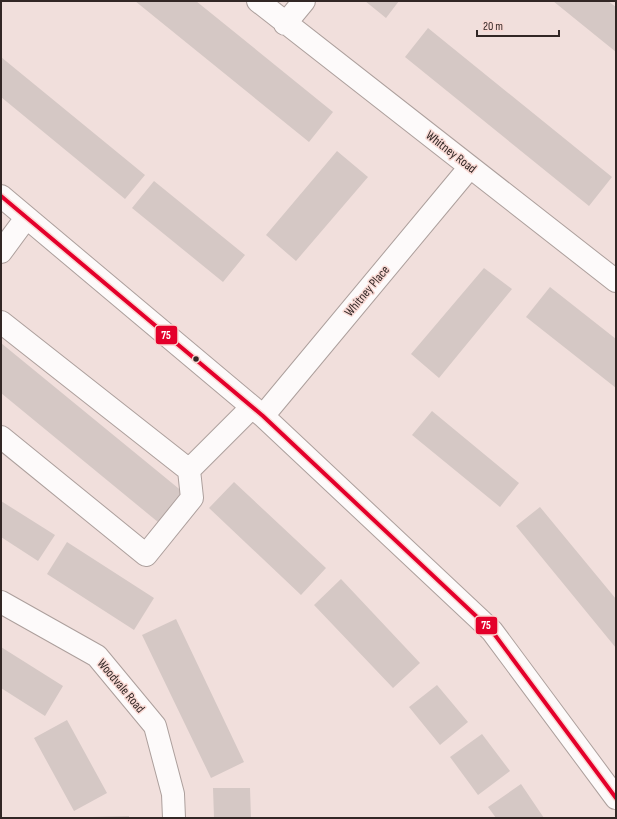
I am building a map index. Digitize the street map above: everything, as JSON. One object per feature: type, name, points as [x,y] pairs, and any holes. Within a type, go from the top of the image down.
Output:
[{"type":"street","name":"Whitney Road","points":[[258,1],[285,24],[616,281]]},
{"type":"street","points":[[285,24],[304,1]]},
{"type":"street","name":"Whitney Place","points":[[189,470],[258,412],[470,167]]},
{"type":"street","points":[[1,196],[258,412],[492,631],[616,798]]},
{"type":"street","points":[[1,252],[26,218]]},
{"type":"street","points":[[1,322],[189,470],[192,498],[146,554],[1,437]]},
{"type":"street","name":"Woodvale Road","points":[[1,602],[96,656],[155,726],[173,794],[174,818]]},
{"type":"building","points":[[135,1],[196,1],[333,112],[309,142]]},
{"type":"building","points":[[365,1],[399,1],[386,18]]},
{"type":"building","points":[[553,1],[608,1],[616,7],[616,52]]},
{"type":"building","points":[[428,28],[612,177],[589,206],[405,57]]},
{"type":"building","points":[[1,57],[145,175],[125,199],[1,97]]},
{"type":"building","points":[[337,151],[368,177],[296,261],[266,235]]},
{"type":"building","points":[[154,181],[245,255],[223,282],[132,208]]},
{"type":"building","points":[[484,268],[512,289],[439,378],[411,354]]},
{"type":"building","points":[[550,287],[616,339],[616,388],[526,317]]},
{"type":"building","points":[[1,343],[189,497],[164,527],[1,393]]},
{"type":"building","points":[[432,411],[519,483],[500,507],[412,435]]},
{"type":"building","points":[[234,482],[326,568],[301,595],[209,508]]},
{"type":"building","points":[[1,501],[55,535],[38,561],[1,537]]},
{"type":"building","points":[[540,507],[616,599],[616,648],[516,526]]},
{"type":"building","points":[[67,542],[154,598],[134,630],[47,574]]},
{"type":"building","points":[[341,579],[420,663],[393,688],[314,605]]},
{"type":"building","points":[[176,619],[244,762],[211,778],[142,635]]},
{"type":"building","points":[[1,647],[63,686],[45,716],[1,688]]},
{"type":"building","points":[[437,685],[468,722],[440,745],[409,707]]},
{"type":"building","points":[[67,720],[107,793],[74,811],[34,738]]},
{"type":"building","points":[[482,734],[510,771],[478,795],[450,757]]},
{"type":"building","points":[[521,784],[544,818],[496,818],[488,807]]},
{"type":"building","points":[[213,788],[250,788],[251,818],[214,818]]},
{"type":"building","points":[[129,816],[129,818],[92,818],[92,817]]},
{"type":"transit line","name":"75","points":[[1,196],[263,416],[492,631],[616,798]]}]
